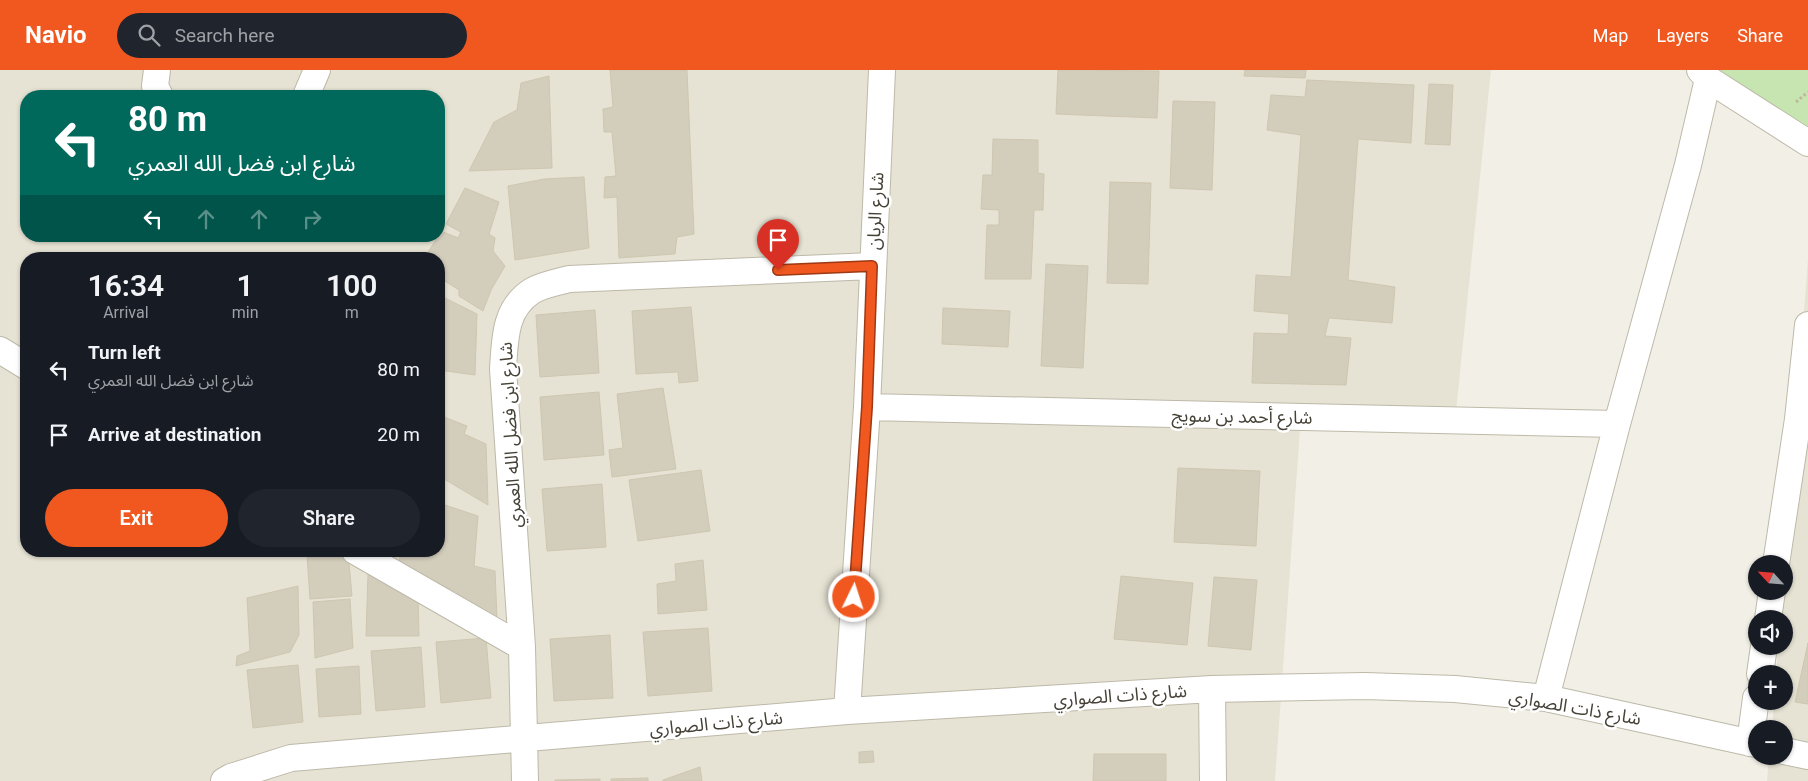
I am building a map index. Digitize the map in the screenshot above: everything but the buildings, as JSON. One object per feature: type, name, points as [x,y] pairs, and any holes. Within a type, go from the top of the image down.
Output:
[{"type":"street","points":[[157,70],[155,86],[157,90]]},
{"type":"street","points":[[309,90],[317,70]]},
{"type":"street","name":"شارع الريان","points":[[847,712],[867,407],[882,70]]},
{"type":"street","points":[[1546,698],[1617,424],[1688,165],[1704,75],[1808,143]]},
{"type":"street","name":"شارع ابن فضل الله العمري","points":[[525,781],[522,647],[503,369],[505,330],[516,306],[532,291],[569,279],[872,266]]},
{"type":"street","points":[[1778,555],[1803,423],[1808,326]]},
{"type":"street","points":[[0,350],[20,362]]},
{"type":"street","name":"شارع أحمد بن سويج","points":[[867,407],[1617,424]]},
{"type":"street","points":[[365,557],[522,647]]},
{"type":"street","name":"شارع ذات الصواري","points":[[224,781],[230,776],[291,758],[847,712],[1212,689],[1365,686],[1455,689],[1546,698],[1748,743]]},
{"type":"street","name":"شارع ذات الصواري","points":[[1212,689],[1213,781]]},
{"type":"street","points":[[1793,752],[1808,756]]},
{"type":"shaded area","points":[[0,70],[1491,70],[1454,431],[1300,429],[1275,781],[0,781]]},
{"type":"shaded area","points":[[1808,259],[1808,781],[1767,781],[1768,765],[1793,765],[1793,720],[1773,720],[1773,710],[1793,710],[1793,665],[1777,665],[1777,655],[1793,655],[1793,610],[1781,610],[1783,600],[1793,600],[1793,555],[1785,555]]},
{"type":"green space","points":[[1716,70],[1808,70],[1808,143]]},
{"type":"route","points":[[778,270],[872,266],[867,407],[854,597]]}]
